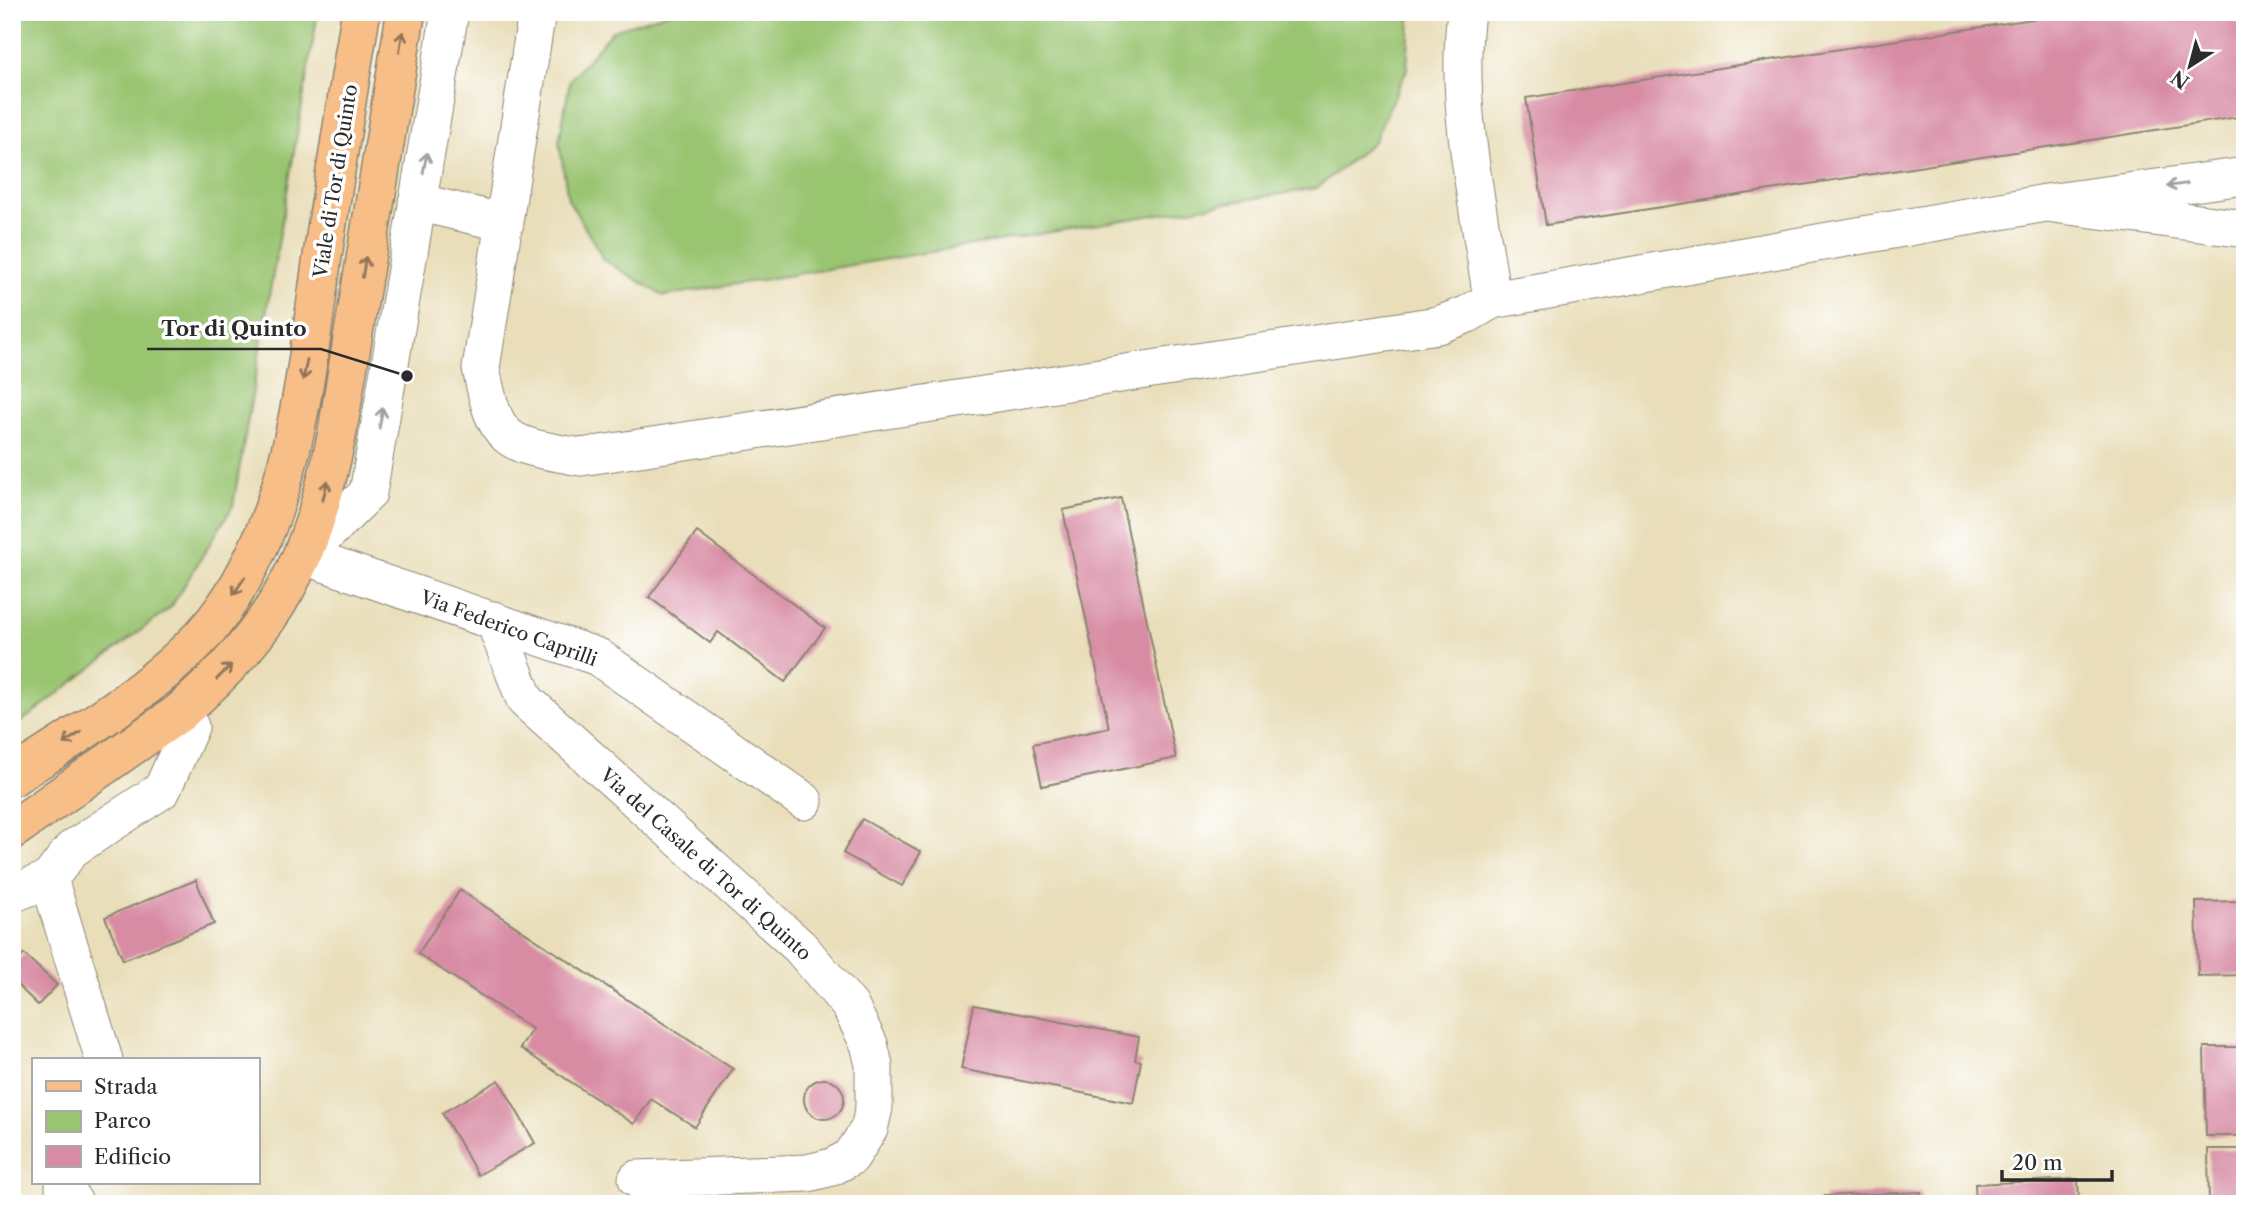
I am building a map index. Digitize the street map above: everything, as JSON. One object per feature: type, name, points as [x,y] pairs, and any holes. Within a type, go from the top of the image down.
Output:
[{"type":"main road","name":"Viale di Tor di Quinto","points":[[12,777],[82,731],[196,641],[229,601],[261,544],[274,509],[293,432],[361,12]]},
{"type":"main road","points":[[12,830],[179,713],[237,659],[272,614],[304,555],[325,491],[337,434],[405,12]]},
{"type":"street","points":[[304,555],[368,493],[450,12]]},
{"type":"street","points":[[537,12],[481,368],[489,408],[503,435],[531,449],[581,457],[1438,325],[1468,314],[1492,300],[2046,203],[2245,176]]},
{"type":"street","points":[[1466,12],[1462,42],[1463,90],[1492,300]]},
{"type":"street","points":[[417,202],[505,223]]},
{"type":"street","points":[[2046,203],[2245,229]]},
{"type":"street","name":"Via Federico Caprilli","points":[[304,555],[598,657],[804,801]]},
{"type":"street","name":"Via del Casale di Tor di Quinto","points":[[494,620],[525,700],[800,947],[850,1006],[869,1044],[874,1065],[874,1108],[869,1129],[851,1157],[832,1167],[808,1173],[637,1180]]},
{"type":"street","points":[[12,894],[49,880],[72,849],[162,790],[190,727],[179,713]]},
{"type":"street","points":[[49,880],[103,1058]]},
{"type":"street","points":[[64,1184],[75,1204]]},
{"type":"green space","points":[[12,12],[318,12],[233,506],[171,607],[12,729]]},
{"type":"green space","points":[[671,12],[1407,12],[1410,19],[1407,69],[1374,141],[1317,188],[664,296],[604,260],[568,199],[559,142],[570,80],[613,30]]},
{"type":"building","points":[[2078,12],[2245,12],[2245,116],[1546,225],[1526,98]]},
{"type":"building","points":[[1121,498],[1176,758],[1042,786],[1033,744],[1109,728],[1063,510]]},
{"type":"building","points":[[697,532],[825,628],[785,682],[718,632],[710,643],[649,597]]},
{"type":"building","points":[[862,819],[921,852],[902,886],[843,853]]},
{"type":"building","points":[[196,880],[214,924],[123,960],[105,917]]},
{"type":"building","points":[[460,890],[733,1069],[695,1127],[651,1099],[634,1124],[520,1048],[532,1029],[418,954]]},
{"type":"building","points":[[2245,901],[2245,975],[2198,976],[2196,902]]},
{"type":"building","points":[[24,954],[57,985],[38,1005],[12,980],[12,968]]},
{"type":"building","points":[[974,1005],[1139,1037],[1135,1060],[1141,1061],[1133,1103],[961,1069]]},
{"type":"building","points":[[2204,1047],[2245,1047],[2245,1136],[2206,1136]]},
{"type":"building","points":[[824,1079],[832,1080],[838,1085],[843,1091],[843,1107],[838,1113],[832,1118],[824,1119],[816,1118],[810,1113],[805,1107],[804,1099],[805,1091],[810,1085],[816,1080]]},
{"type":"building","points":[[499,1080],[535,1143],[478,1175],[442,1113]]},
{"type":"building","points":[[2208,1149],[2245,1149],[2245,1204],[2209,1204]]},
{"type":"building","points":[[2078,1179],[2079,1204],[1976,1204],[1975,1184]]},
{"type":"building","points":[[1921,1192],[1922,1204],[1825,1204],[1824,1196]]},
{"type":"place","name":"Tor di Quinto","points":[[407,376]]}]
